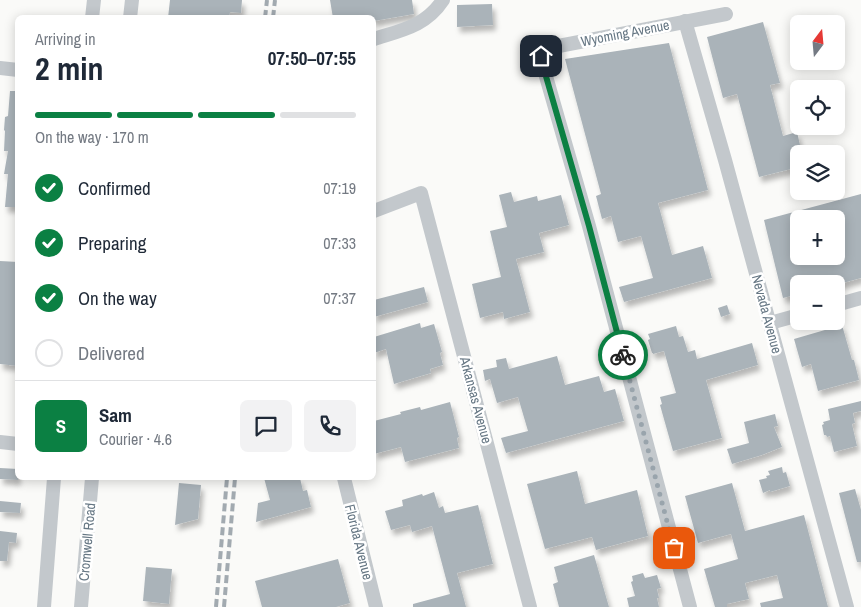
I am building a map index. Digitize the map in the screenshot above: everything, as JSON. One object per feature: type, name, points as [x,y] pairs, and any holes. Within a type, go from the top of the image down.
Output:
[{"type":"street","points":[[92,15],[94,0]]},
{"type":"street","points":[[130,15],[132,0]]},
{"type":"street","points":[[376,38],[411,28],[422,22],[444,0]]},
{"type":"street","name":"Wyoming Avenue","points":[[690,607],[589,226],[541,56],[548,48],[726,14]]},
{"type":"street","name":"Nevada Avenue","points":[[685,21],[726,160],[848,607]]},
{"type":"street","points":[[0,68],[15,70]]},
{"type":"street","name":"Arkansas Avenue","points":[[376,210],[421,193],[530,607]]},
{"type":"street","points":[[845,302],[861,298]]},
{"type":"street","points":[[770,323],[790,317]]},
{"type":"street","points":[[0,442],[15,444]]},
{"type":"street","points":[[44,607],[54,480]]},
{"type":"street","name":"Cromwell Road","points":[[81,607],[92,480]]},
{"type":"street","name":"Florida Avenue","points":[[344,480],[376,607]]},
{"type":"building","points":[[170,0],[242,0],[241,13],[230,12],[230,15],[168,15]]},
{"type":"building","points":[[330,0],[412,0],[414,14],[376,21],[376,15],[332,15]]},
{"type":"building","points":[[492,4],[493,25],[457,27],[457,5]]},
{"type":"building","points":[[763,22],[780,83],[770,85],[783,136],[790,134],[798,135],[800,145],[790,145],[790,169],[759,177],[737,94],[723,98],[707,37]]},
{"type":"building","points":[[669,43],[708,190],[658,203],[672,255],[703,246],[712,278],[624,302],[619,287],[653,278],[641,236],[618,242],[611,216],[602,219],[596,196],[601,194],[565,59]]},
{"type":"building","points":[[10,91],[15,91],[15,207],[5,207],[8,174],[4,174],[8,151],[4,151],[4,130],[5,117],[8,116]]},
{"type":"building","points":[[511,192],[514,202],[537,196],[538,201],[561,195],[569,225],[539,233],[544,252],[516,259],[530,312],[504,319],[503,312],[480,318],[472,284],[501,277],[490,231],[507,227],[499,195]]},
{"type":"building","points":[[861,194],[861,278],[845,282],[845,275],[790,275],[790,296],[783,298],[764,220],[790,213],[790,265],[845,265],[845,210],[801,210],[845,200],[845,198]]},
{"type":"building","points":[[0,261],[15,262],[15,366],[0,364]]},
{"type":"building","points":[[424,287],[428,302],[376,316],[376,299]]},
{"type":"building","points":[[727,305],[730,314],[721,317],[718,308]]},
{"type":"building","points":[[420,323],[421,328],[434,324],[442,352],[440,353],[443,365],[430,369],[431,373],[394,384],[386,349],[376,352],[376,336]]},
{"type":"building","points":[[676,326],[679,337],[683,336],[688,352],[695,350],[697,359],[752,343],[758,365],[706,380],[722,438],[673,451],[660,405],[662,404],[660,397],[676,393],[664,351],[652,353],[648,334]]},
{"type":"building","points":[[825,330],[843,330],[859,380],[818,391],[811,364],[802,367],[794,339]]},
{"type":"building","points":[[557,356],[565,385],[599,376],[604,392],[615,389],[624,421],[506,453],[501,438],[528,431],[518,397],[497,403],[490,379],[485,381],[483,370],[497,367],[496,360],[506,358],[509,369]]},
{"type":"building","points":[[861,401],[861,411],[853,413],[855,423],[852,424],[857,446],[834,452],[830,436],[824,435],[822,425],[824,424],[823,422],[830,420],[828,409]]},
{"type":"building","points":[[450,402],[459,437],[457,438],[459,448],[405,462],[401,447],[376,453],[376,420],[420,407],[421,410]]},
{"type":"building","points":[[775,414],[778,426],[774,427],[782,447],[732,464],[727,449],[749,443],[744,422]]},
{"type":"building","points":[[782,467],[783,473],[786,472],[790,486],[763,493],[759,480],[770,475],[768,471]]},
{"type":"building","points":[[0,468],[15,469],[15,480],[0,479]]},
{"type":"building","points":[[577,471],[585,504],[637,490],[648,536],[596,550],[592,537],[545,549],[527,484]]},
{"type":"building","points":[[265,480],[300,480],[303,491],[307,490],[311,507],[256,522],[258,503],[270,500]]},
{"type":"building","points":[[179,483],[201,485],[198,519],[175,525]]},
{"type":"building","points":[[732,483],[745,531],[804,515],[828,607],[761,607],[760,603],[783,598],[777,575],[745,583],[749,599],[727,604],[727,607],[715,607],[704,569],[738,559],[731,534],[698,543],[685,496]]},
{"type":"building","points":[[855,489],[861,510],[861,562],[857,562],[839,493]]},
{"type":"building","points":[[434,492],[439,508],[443,506],[445,513],[478,505],[493,564],[457,573],[466,607],[413,607],[413,604],[450,594],[432,526],[412,532],[410,525],[391,530],[385,511],[403,506],[402,500]]},
{"type":"building","points":[[0,501],[21,503],[20,513],[0,512]]},
{"type":"building","points":[[0,531],[17,533],[16,543],[9,542],[7,561],[0,561]]},
{"type":"building","points":[[594,555],[609,607],[559,607],[553,584],[558,582],[554,567]]},
{"type":"building","points":[[338,559],[350,603],[336,607],[262,607],[255,581]]},
{"type":"building","points":[[146,567],[172,569],[169,604],[143,601]]},
{"type":"building","points":[[643,573],[645,578],[657,575],[661,588],[657,589],[659,607],[629,607],[627,598],[635,596],[631,582],[633,581],[632,576]]},
{"type":"railway","points":[[265,15],[267,0]]},
{"type":"railway","points":[[273,15],[275,0]]},
{"type":"railway","points":[[216,607],[227,480]]},
{"type":"railway","points":[[224,607],[235,480]]},
{"type":"way so far","points":[[623,355],[674,548]]},
{"type":"route","points":[[541,56],[623,355]]}]
